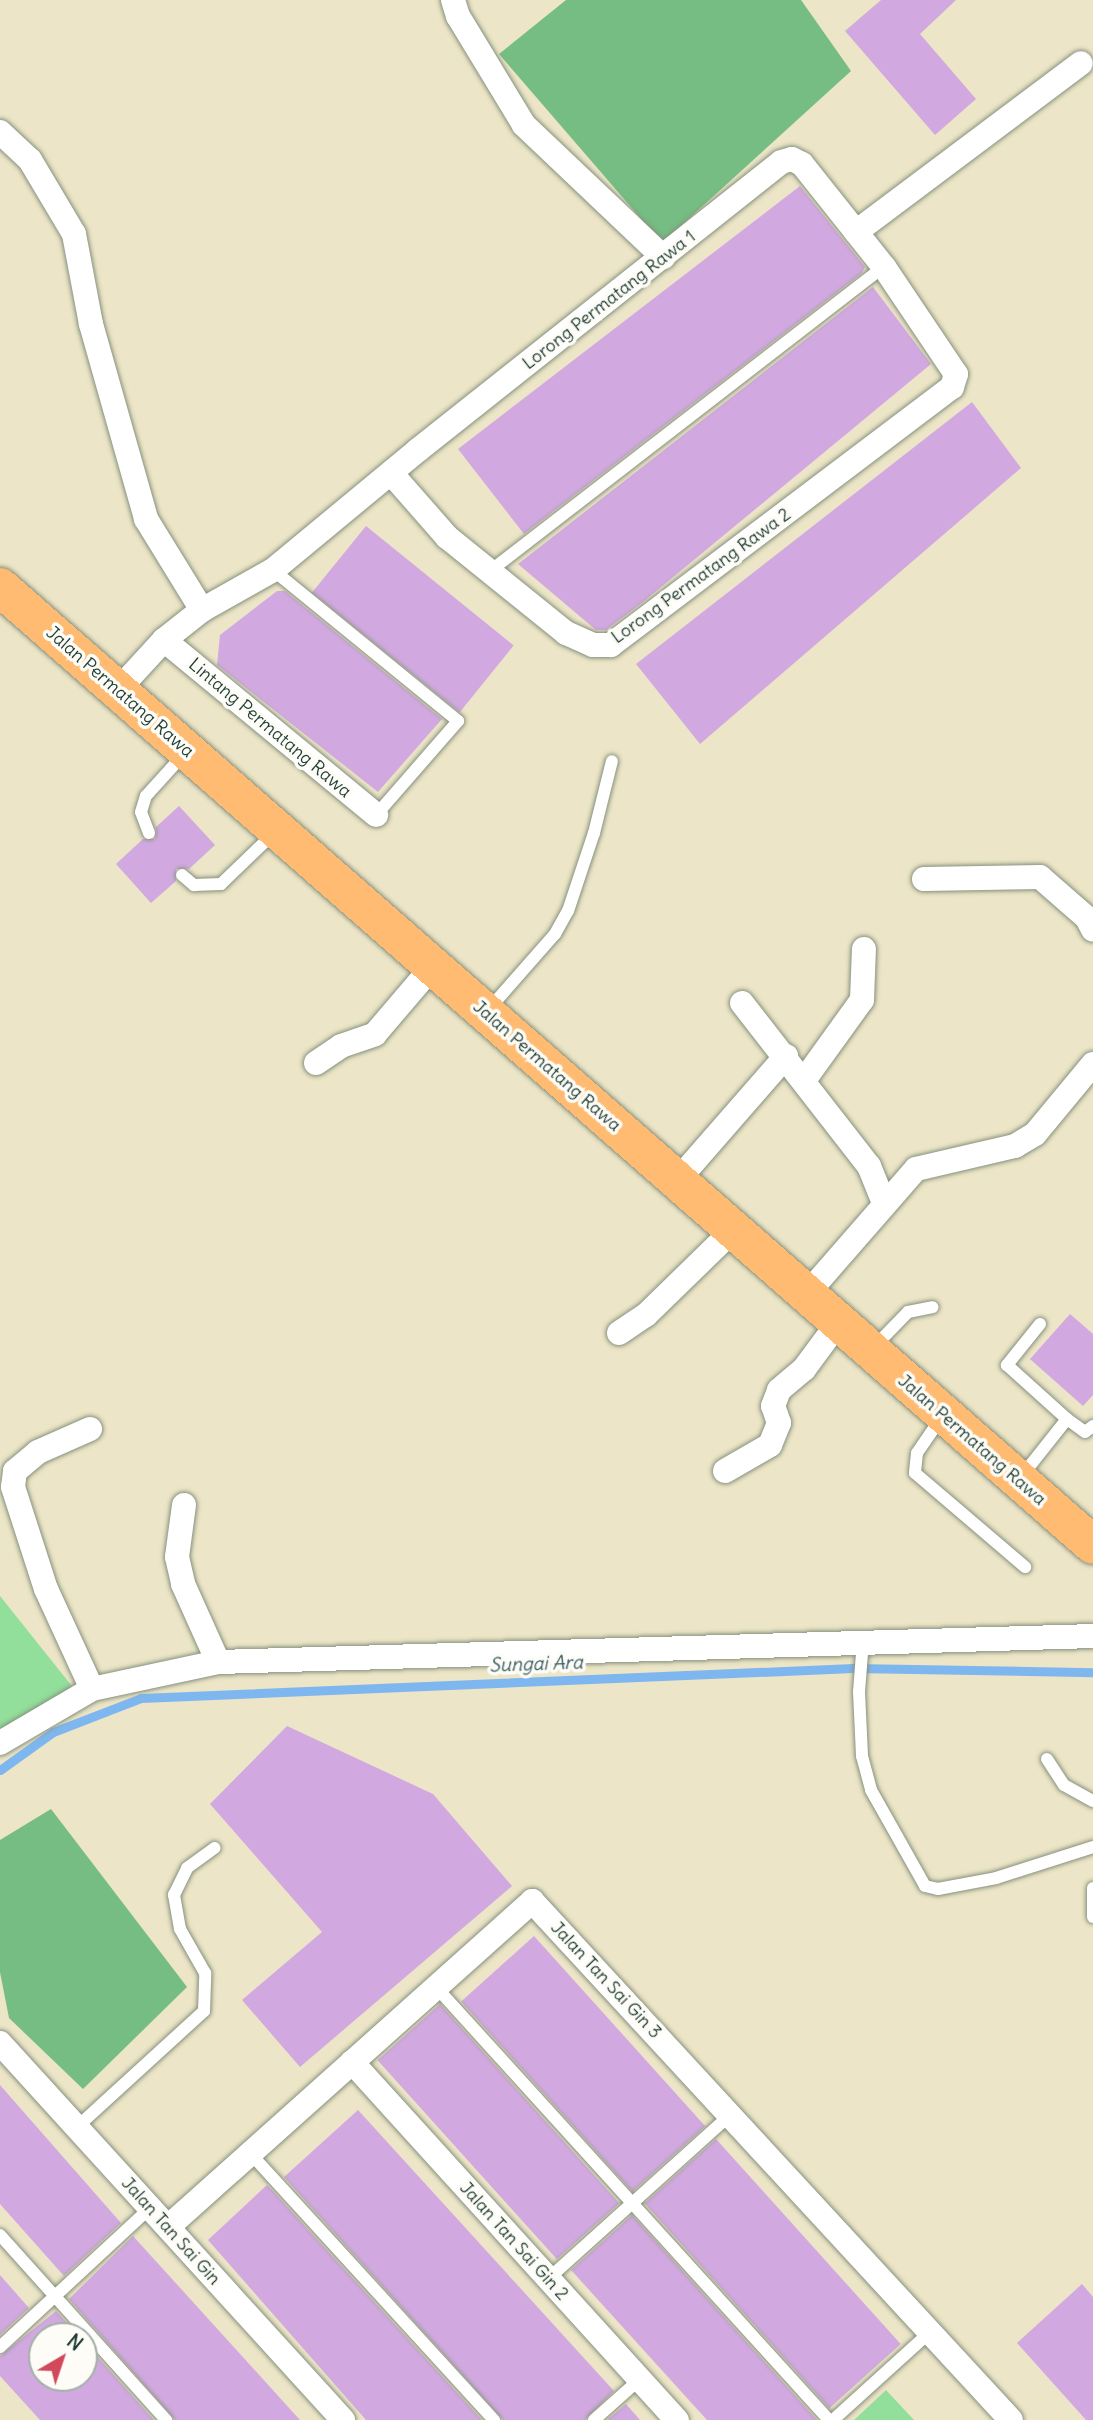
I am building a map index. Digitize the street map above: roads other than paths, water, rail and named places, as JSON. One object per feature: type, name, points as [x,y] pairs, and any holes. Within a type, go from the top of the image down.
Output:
[{"type":"main road","name":"Jalan Permatang Rawa","points":[[0,587],[1093,1545]]},
{"type":"street","points":[[453,0],[458,16],[524,125],[663,257]]},
{"type":"street","points":[[884,267],[856,232],[1081,63]]},
{"type":"street","points":[[0,132],[30,160],[74,234],[91,324],[146,519],[202,610]]},
{"type":"street","name":"Lorong Permatang Rawa 1","points":[[118,690],[164,640],[202,610],[273,570],[418,450],[781,162],[792,159],[803,164],[856,232]]},
{"type":"street","name":"Lorong Permatang Rawa 2","points":[[391,473],[433,524],[566,633],[593,645],[611,645],[952,387],[956,374],[953,364],[884,267]]},
{"type":"street","name":"Lintang Permatang Rawa","points":[[164,640],[376,816]]},
{"type":"street","points":[[924,879],[1040,877],[1087,918],[1093,930]]},
{"type":"street","points":[[805,1079],[862,1000],[864,949]]},
{"type":"street","points":[[316,1063],[341,1046],[375,1034],[433,966]]},
{"type":"street","points":[[742,1003],[805,1079],[869,1166],[884,1203]]},
{"type":"street","points":[[677,1181],[786,1056]]},
{"type":"street","points":[[806,1295],[916,1169],[1015,1146],[1035,1134],[1093,1064]]},
{"type":"street","points":[[619,1333],[646,1315],[733,1230]]},
{"type":"street","points":[[726,1471],[769,1445],[779,1423],[773,1406],[779,1390],[803,1370],[838,1322]]},
{"type":"street","points":[[90,1429],[8,1466],[46,1590],[92,1689]]},
{"type":"street","points":[[184,1505],[177,1557],[183,1584],[218,1662]]},
{"type":"street","points":[[0,1743],[92,1689],[218,1662],[1093,1636]]},
{"type":"street","name":"Jalan Tan Sai Gin 3","points":[[167,2227],[532,1901],[1011,2420]]},
{"type":"street","name":"Jalan Tan Sai Gin","points":[[0,2043],[343,2420]]},
{"type":"street","name":"Jalan Tan Sai Gin 2","points":[[352,2063],[677,2420]]},
{"type":"lane","points":[[490,571],[884,267]]},
{"type":"lane","points":[[273,570],[458,721],[376,816]]},
{"type":"lane","points":[[149,834],[141,812],[146,796],[188,751]]},
{"type":"lane","points":[[486,1012],[555,934],[568,911],[594,833],[612,761]]},
{"type":"lane","points":[[183,875],[194,885],[221,884],[277,830]]},
{"type":"lane","points":[[870,1352],[908,1312],[933,1307]]},
{"type":"lane","points":[[1040,1324],[1007,1365],[1085,1433],[1093,1426]]},
{"type":"lane","points":[[943,1415],[917,1453],[915,1473],[1025,1567]]},
{"type":"lane","points":[[1019,1480],[1067,1419]]},
{"type":"lane","points":[[864,1644],[859,1692],[862,1756],[871,1790],[925,1886],[938,1889],[996,1878],[1093,1847]]},
{"type":"lane","points":[[1047,1759],[1064,1786],[1093,1801]]},
{"type":"lane","points":[[77,2127],[204,2011],[205,1973],[180,1929],[174,1895],[187,1868],[215,1848]]},
{"type":"lane","points":[[1093,1888],[1093,1917]]},
{"type":"lane","points":[[436,1987],[831,2420],[930,2332]]},
{"type":"lane","points":[[548,2279],[730,2115]]},
{"type":"lane","points":[[250,2153],[494,2420]]},
{"type":"lane","points":[[0,2347],[150,2208]]},
{"type":"lane","points":[[0,2235],[166,2420]]},
{"type":"lane","points":[[594,2420],[640,2379]]},
{"type":"waterway","name":"Sungai Ara","points":[[0,1770],[53,1732],[141,1698],[853,1668],[1093,1672]]}]
